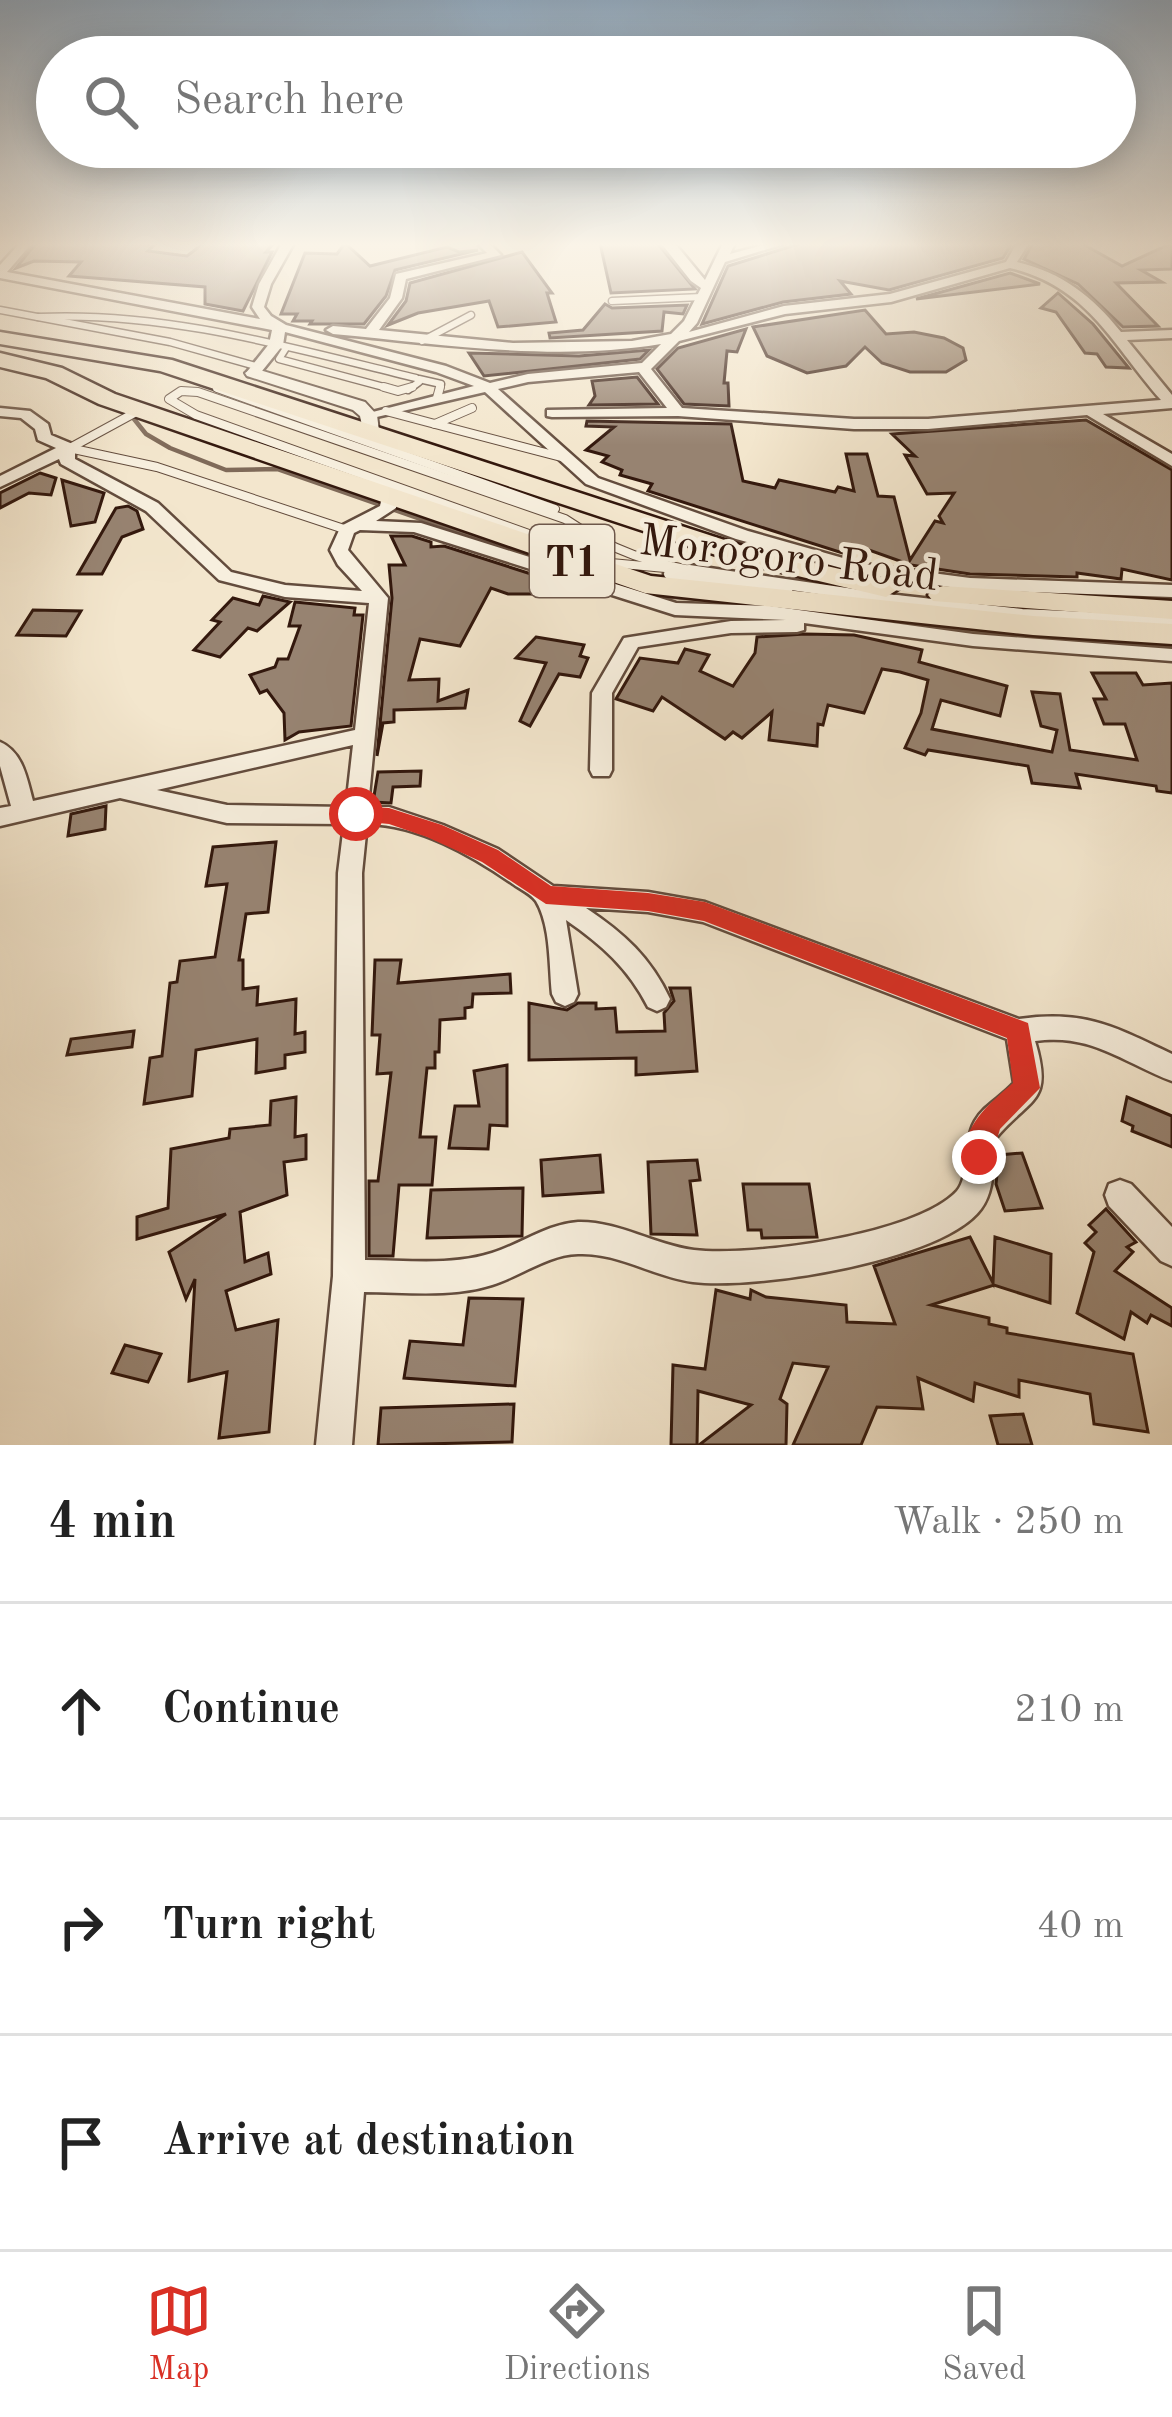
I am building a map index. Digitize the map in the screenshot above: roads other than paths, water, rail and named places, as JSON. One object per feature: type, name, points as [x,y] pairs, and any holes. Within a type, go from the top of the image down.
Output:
[{"type":"highway","name":"Morogoro Road","points":[[0,338],[124,356],[203,385],[260,386],[374,419],[794,570],[972,599],[1172,610]]},
{"type":"highway","name":"Morogoro Road","points":[[0,360],[54,373],[107,399],[609,574],[672,590],[798,598],[1008,625],[1172,634]]},
{"type":"street","points":[[198,310],[280,326],[441,369],[486,386],[592,481],[742,535],[863,569],[970,584],[1172,591]]},
{"type":"street","points":[[260,310],[280,326],[422,341],[572,348],[679,338],[782,310]]},
{"type":"street","points":[[369,334],[387,310]]},
{"type":"street","points":[[374,419],[486,386],[550,375],[643,368],[679,338],[695,310]]},
{"type":"street","points":[[552,413],[678,412],[910,424],[1151,410],[1172,404],[1093,310]]},
{"type":"street","points":[[260,386],[281,346],[280,326]]},
{"type":"street","points":[[1117,336],[1172,334]]},
{"type":"street","points":[[643,368],[678,412]]},
{"type":"street","points":[[1127,432],[1151,410]]},
{"type":"street","points":[[0,412],[26,414],[43,428],[43,437],[70,448]]},
{"type":"street","points":[[1082,412],[1127,432],[1172,461]]},
{"type":"street","points":[[0,482],[70,448]]},
{"type":"street","points":[[70,448],[67,461],[152,507],[225,576],[285,591],[379,598]]},
{"type":"street","points":[[379,598],[339,550],[353,528],[388,508],[390,496]]},
{"type":"street","points":[[353,528],[415,526],[675,609],[770,612],[973,640],[1172,655]]},
{"type":"street","points":[[334,1445],[349,1276],[350,873],[379,598]]},
{"type":"street","points":[[601,770],[602,694],[617,659],[638,638],[694,636],[731,628],[873,624]]},
{"type":"street","points":[[0,817],[361,736]]},
{"type":"street","points":[[0,750],[14,768],[24,812]]},
{"type":"street","points":[[120,790],[250,817],[389,816],[435,831],[490,856],[612,938],[643,972],[657,999]]},
{"type":"street","points":[[546,895],[559,937],[565,994]]},
{"type":"street","points":[[546,895],[648,902],[705,912],[1019,1031],[1055,1026],[1101,1034],[1172,1068]]},
{"type":"street","points":[[349,1276],[478,1273],[554,1242],[583,1238],[692,1266],[768,1267],[830,1257],[926,1225],[973,1196],[988,1121],[1027,1088],[1019,1031]]},
{"type":"street","points":[[1120,1196],[1172,1250]]},
{"type":"lane","points":[[2,310],[170,342],[260,386]]},
{"type":"lane","points":[[38,317],[90,314],[281,346],[441,384],[437,398]]},
{"type":"lane","points":[[422,341],[471,315]]},
{"type":"lane","points":[[281,346],[279,359],[398,391],[407,391],[419,380]]},
{"type":"lane","name":"Morogoro Road","points":[[124,356],[132,364],[206,384],[260,386],[542,503],[622,555],[687,570]]},
{"type":"lane","name":"Morogoro Road","points":[[578,525],[203,385],[181,391],[169,401],[196,416],[611,563],[714,583],[1022,614],[1172,621]]},
{"type":"lane","name":"Morogoro Road","points":[[203,385],[213,416],[652,570],[787,580],[901,601]]},
{"type":"lane","points":[[435,424],[472,408]]},
{"type":"lane","points":[[70,448],[141,409]]},
{"type":"lane","points":[[374,419],[435,424],[566,458]]},
{"type":"lane","points":[[70,448],[157,467],[353,528]]},
{"type":"waterway","points":[[134,419],[146,434],[170,448],[226,470],[277,469],[524,555]]},
{"type":"waterway","points":[[645,594],[721,600]]},
{"type":"waterway","points":[[883,618],[1063,640],[1172,644]]}]
